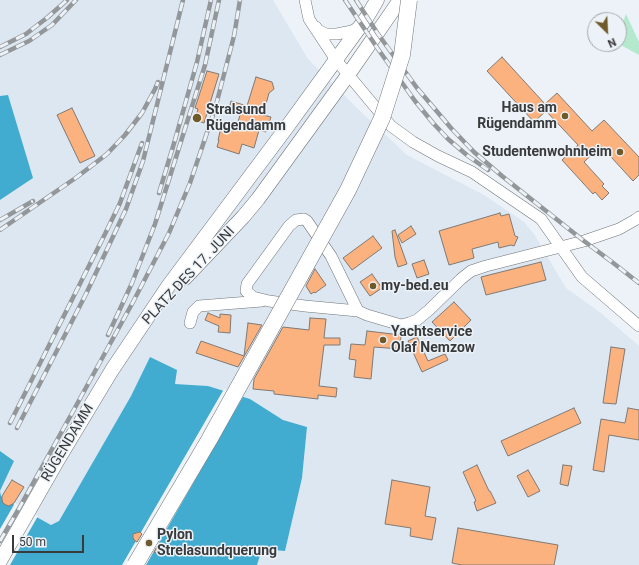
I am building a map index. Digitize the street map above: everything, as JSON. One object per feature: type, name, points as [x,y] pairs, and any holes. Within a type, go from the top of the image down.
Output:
[{"type":"highway","points":[[135,565],[209,440],[348,190],[382,118],[402,54],[410,0]]},
{"type":"main road","name":"PLATZ DES 17. JUNI","points":[[141,328],[169,285],[336,60],[367,17],[377,0]]},
{"type":"main road","name":"PLATZ DES 17. JUNI","points":[[141,328],[192,270],[243,217],[306,134],[400,0]]},
{"type":"main road","name":"RÜGENDAMM","points":[[0,561],[56,463],[112,370],[141,328]]},
{"type":"street","points":[[305,0],[305,6],[309,19],[336,60],[391,126],[438,156],[472,172],[541,219],[582,277],[639,326]]},
{"type":"street","points":[[309,19],[318,30],[326,34],[345,33],[359,27]]},
{"type":"street","points":[[358,311],[331,256],[307,221],[304,219],[296,220],[290,226],[247,284],[246,290],[253,297],[304,306],[358,311],[401,325],[417,320],[461,278],[471,272],[486,266],[584,241],[619,229],[639,217]]},
{"type":"street","points":[[190,323],[193,312],[199,306],[269,300]]},
{"type":"shaded area","points":[[0,0],[273,0],[308,59],[358,109],[407,155],[484,195],[524,222],[534,234],[566,288],[601,313],[639,346],[639,565],[257,565],[262,549],[285,551],[302,478],[307,427],[283,420],[250,399],[208,386],[175,384],[150,357],[131,396],[59,521],[51,525],[4,499],[1,496],[0,491],[14,461],[0,451],[0,200],[32,178],[8,96],[0,96]]},
{"type":"green space","points":[[627,16],[639,42],[639,55],[627,48]]},
{"type":"water","points":[[8,95],[33,178],[0,200],[0,96]]},
{"type":"water","points":[[150,357],[177,370],[175,384],[208,386],[250,399],[283,420],[307,427],[302,478],[285,551],[262,549],[257,565],[0,565],[0,491],[1,496],[4,499],[51,525],[59,521],[131,396]]},
{"type":"water","points":[[0,451],[14,461],[0,491]]},
{"type":"pier","points":[[224,389],[244,395],[146,565],[122,565]]},
{"type":"pier","points":[[15,503],[38,516],[10,565],[0,565],[0,529]]},
{"type":"building","points":[[502,57],[545,104],[557,93],[592,131],[604,120],[639,157],[639,175],[633,181],[601,146],[584,162],[604,184],[602,186],[609,193],[602,200],[595,192],[593,194],[562,160],[578,145],[546,111],[534,122],[487,71]]},
{"type":"building","points":[[207,71],[219,74],[204,123],[195,120],[198,109],[195,108]]},
{"type":"building","points":[[256,77],[272,82],[274,89],[269,93],[263,115],[271,117],[266,132],[259,130],[254,148],[242,144],[239,154],[217,147],[222,124],[236,128],[241,112],[229,109],[231,101],[247,106]]},
{"type":"building","points":[[72,108],[95,156],[80,163],[57,115]]},
{"type":"building","points":[[500,213],[501,216],[509,214],[515,236],[518,237],[514,246],[511,245],[499,248],[498,242],[472,249],[474,258],[449,265],[439,231]]},
{"type":"building","points":[[411,226],[416,234],[402,243],[398,235]]},
{"type":"building","points":[[395,230],[407,264],[398,267],[395,257],[392,231]]},
{"type":"building","points":[[373,236],[382,248],[352,270],[343,258]]},
{"type":"building","points":[[424,260],[429,274],[417,278],[412,264]]},
{"type":"building","points":[[541,262],[546,280],[486,295],[481,277]]},
{"type":"building","points":[[315,269],[326,285],[315,293],[314,292],[311,294],[306,286]]},
{"type":"building","points":[[372,274],[382,288],[370,296],[360,282]]},
{"type":"building","points":[[454,302],[471,320],[450,341],[432,322]]},
{"type":"building","points":[[208,313],[220,318],[220,314],[231,315],[230,333],[218,332],[219,326],[205,320]]},
{"type":"building","points":[[310,318],[326,319],[324,338],[340,338],[340,345],[324,345],[319,386],[337,388],[336,397],[318,395],[318,399],[274,394],[274,391],[253,389],[254,379],[283,327],[309,330]]},
{"type":"building","points":[[248,323],[262,325],[238,367],[196,353],[201,341],[244,356]]},
{"type":"building","points":[[367,331],[401,335],[400,349],[374,347],[371,379],[354,377],[356,360],[349,359],[351,344],[365,345]]},
{"type":"building","points":[[417,337],[428,361],[445,354],[448,360],[422,372],[408,341]]},
{"type":"building","points":[[611,347],[625,349],[616,404],[603,403]]},
{"type":"building","points":[[574,408],[581,423],[508,456],[501,441]]},
{"type":"building","points":[[628,408],[639,410],[639,440],[609,435],[604,472],[593,470],[601,419],[625,423]]},
{"type":"building","points":[[477,465],[496,503],[477,511],[474,502],[476,501],[463,472]]},
{"type":"building","points":[[563,465],[572,466],[568,486],[560,484]]},
{"type":"building","points":[[528,470],[540,491],[528,497],[517,476]]},
{"type":"building","points":[[12,480],[24,487],[14,503],[9,506],[3,503],[2,496]]},
{"type":"building","points":[[392,480],[430,487],[425,516],[436,518],[432,540],[410,536],[411,528],[385,524]]},
{"type":"building","points":[[458,528],[558,545],[554,565],[462,565],[452,563]]},
{"type":"building","points":[[140,532],[142,534],[137,542],[133,538],[133,534]]},
{"type":"building","points":[[159,544],[164,549],[164,553],[158,554],[154,552]]},
{"type":"railway","points":[[0,47],[26,34],[67,0]]},
{"type":"railway","points":[[0,55],[29,41],[52,25],[76,0]]},
{"type":"railway","points":[[17,428],[86,294],[126,209],[143,161],[183,0]]},
{"type":"railway","points":[[159,193],[197,62],[211,0]]},
{"type":"railway","points":[[108,335],[132,283],[155,224],[205,65],[219,0]]},
{"type":"railway","points":[[0,541],[71,415],[169,233],[190,183],[215,109],[234,36],[240,0]]},
{"type":"railway","points":[[345,0],[415,101],[433,123],[448,139],[488,170]]},
{"type":"railway","points":[[356,0],[378,34],[417,88],[451,128],[474,152],[502,176],[639,283]]},
{"type":"railway","points":[[0,230],[77,177],[107,154],[125,135],[142,113],[158,82]]},
{"type":"railway","points":[[10,423],[120,203],[142,143]]},
{"type":"railway","points":[[0,220],[33,201]]},
{"type":"place","name":"Haus am Rügendamm","points":[[565,116]]},
{"type":"place","name":"Stralsund Rügendamm","points":[[197,118]]},
{"type":"place","name":"Studentenwohnheim","points":[[620,152]]},
{"type":"place","name":"my-bed.eu","points":[[373,286]]},
{"type":"place","name":"Yachtservice Olaf Nemzow","points":[[383,340]]},
{"type":"place","name":"Pylon Strelasundquerung","points":[[149,543]]}]
